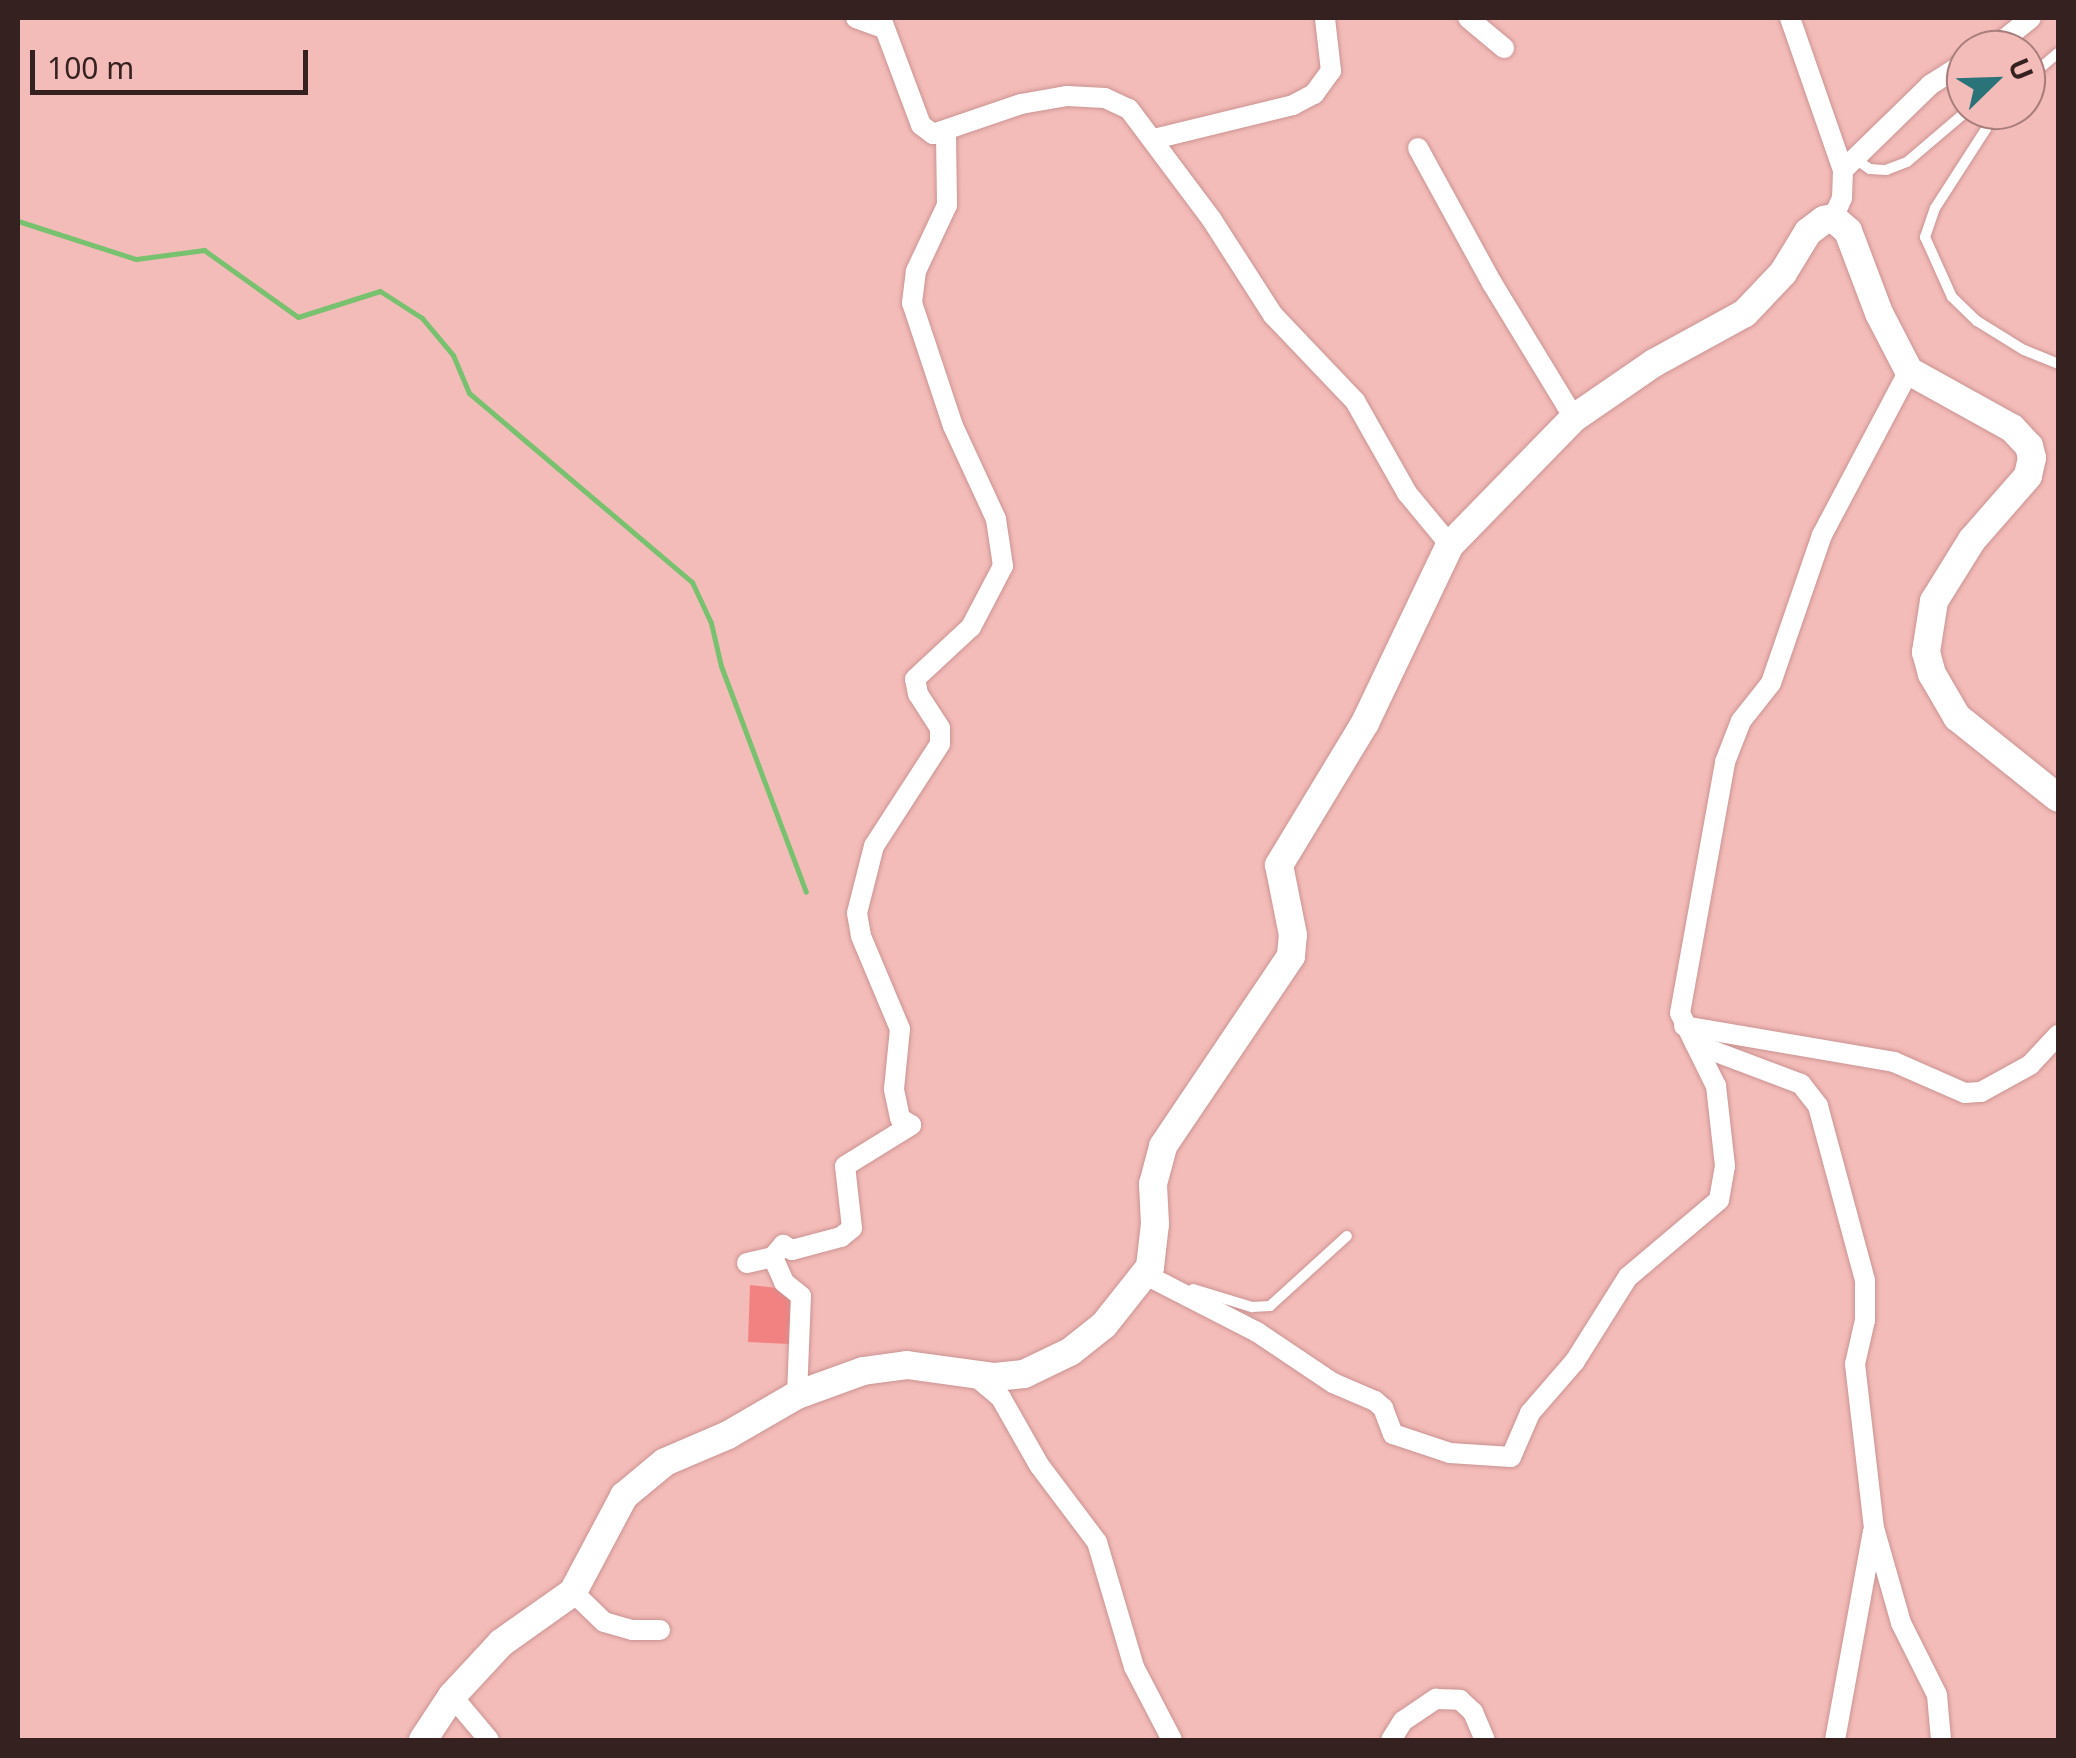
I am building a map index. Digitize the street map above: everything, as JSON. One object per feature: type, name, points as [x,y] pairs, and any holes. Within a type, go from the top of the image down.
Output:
[{"type":"street","points":[[856,18],[882,22],[921,125],[933,134],[946,133],[1020,104],[1087,96],[1118,101],[1154,139],[1273,315],[1355,400],[1406,493],[1450,545]]},
{"type":"street","points":[[1154,139],[1293,105],[1314,94],[1331,71],[1326,18]]},
{"type":"street","points":[[1468,18],[1504,48]]},
{"type":"street","points":[[1155,1280],[1152,1184],[1162,1146],[1291,956],[1292,935],[1279,865],[1365,723],[1450,545],[1574,418],[1654,363],[1745,313],[1783,273],[1808,232],[1833,218],[1842,198],[1848,164],[1790,18]]},
{"type":"street","points":[[1848,164],[1930,85],[1946,75]]},
{"type":"street","points":[[747,1263],[773,1257],[782,1245],[792,1250],[841,1237],[852,1228],[845,1166],[911,1125],[900,1118],[894,1089],[900,1029],[861,936],[857,913],[880,834],[940,744],[940,728],[918,694],[915,679],[971,627],[996,582],[1004,550],[992,508],[945,406],[937,370],[912,303],[916,271],[947,204],[946,133]]},
{"type":"street","points":[[1418,148],[1492,283],[1574,418]]},
{"type":"street","points":[[1833,218],[1848,232],[1879,313],[1909,371],[2012,428],[2029,446],[2032,458],[2028,476],[1972,540],[1934,602],[1926,652],[1932,674],[1956,717],[2058,798]]},
{"type":"street","points":[[1155,1280],[1257,1332],[1333,1383],[1375,1401],[1383,1408],[1390,1432],[1400,1437],[1450,1453],[1511,1457],[1530,1413],[1575,1361],[1628,1277],[1719,1200],[1724,1178],[1722,1120],[1716,1086],[1680,1014],[1730,740],[1771,682],[1816,549],[1909,371]]},
{"type":"street","points":[[1690,1035],[1894,1062],[1965,1093],[1981,1092],[2030,1065],[2058,1035]]},
{"type":"street","points":[[1690,1035],[1801,1084],[1814,1096],[1865,1280],[1864,1320],[1855,1364],[1874,1528],[1901,1623],[1937,1694],[1941,1740]]},
{"type":"street","points":[[773,1257],[784,1282],[802,1296],[797,1395]]},
{"type":"street","points":[[423,1740],[452,1696],[511,1634],[572,1592],[612,1514],[634,1485],[665,1462],[728,1435],[797,1395],[862,1371],[896,1365],[974,1375],[1024,1374],[1070,1352],[1155,1280]]},
{"type":"street","points":[[974,1375],[1001,1398],[1040,1464],[1097,1542],[1134,1668],[1172,1740]]},
{"type":"street","points":[[1834,1740],[1874,1528]]},
{"type":"street","points":[[572,1592],[604,1622],[632,1630],[660,1630]]},
{"type":"street","points":[[452,1696],[488,1740]]},
{"type":"street","points":[[1391,1740],[1403,1721],[1436,1699],[1460,1700],[1473,1712],[1485,1740]]},
{"type":"lane","points":[[1848,164],[1870,169],[1897,166],[1946,127]]},
{"type":"lane","points":[[1985,130],[1934,208],[1925,237],[1952,297],[1977,322],[2024,350],[2058,364]]},
{"type":"lane","points":[[1155,1280],[1178,1283],[1227,1302],[1270,1306],[1347,1236]]},
{"type":"building","points":[[750,1285],[794,1290],[790,1344],[748,1342]]},
{"type":"waterway","points":[[18,221],[136,259],[204,250],[298,317],[380,291],[422,318],[453,355],[469,393],[692,582],[711,623],[721,666],[806,892]]}]
